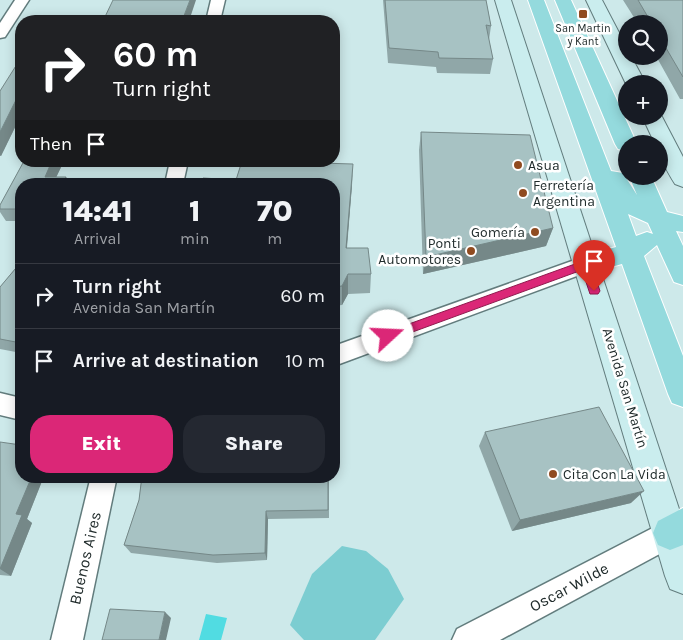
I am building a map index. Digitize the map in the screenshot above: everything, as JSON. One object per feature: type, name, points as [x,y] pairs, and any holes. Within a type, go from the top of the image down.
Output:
[{"type":"main road","name":"Avenida San Martín","points":[[504,0],[586,264],[677,529],[683,576]]},
{"type":"main road","points":[[536,0],[683,394]]},
{"type":"main road","points":[[563,0],[622,135]]},
{"type":"main road","points":[[594,0],[632,75]]},
{"type":"main road","points":[[581,120],[594,129],[623,197],[633,207],[672,224]]},
{"type":"main road","points":[[656,125],[683,179]]},
{"type":"main road","points":[[646,185],[672,224],[683,275]]},
{"type":"main road","points":[[586,264],[631,252],[672,224]]},
{"type":"street","points":[[0,34],[22,0]]},
{"type":"street","points":[[214,15],[218,0]]},
{"type":"street","points":[[340,354],[586,264]]},
{"type":"street","points":[[0,404],[15,408]]},
{"type":"street","name":"Buenos Aires","points":[[67,640],[102,483]]},
{"type":"street","name":"Oscar Wilde","points":[[468,640],[677,529]]},
{"type":"shaded area","points":[[342,546],[366,551],[388,569],[404,599],[375,640],[304,640],[290,625],[312,574]]},
{"type":"shaded area","points":[[206,614],[227,618],[221,640],[199,640]]},
{"type":"building","points":[[113,0],[190,0],[184,15],[106,15]]},
{"type":"building","points":[[385,0],[486,0],[491,26],[486,25],[493,59],[439,58],[438,52],[389,48]]},
{"type":"building","points":[[638,0],[683,0],[683,77],[668,51],[668,15],[647,15]]},
{"type":"building","points":[[15,67],[15,102],[0,132],[0,91]]},
{"type":"building","points":[[421,132],[530,135],[553,228],[426,257]]},
{"type":"building","points":[[340,164],[353,164],[346,248],[368,248],[371,274],[348,274],[342,286],[340,286],[340,178],[237,178],[240,167],[340,167]]},
{"type":"building","points":[[21,167],[49,167],[45,177],[66,177],[15,178],[15,209],[0,209],[0,205]]},
{"type":"building","points":[[15,269],[15,342],[0,339],[0,287]]},
{"type":"building","name":"Cita Con La Vida","points":[[599,407],[644,491],[520,520],[485,432]]},
{"type":"building","points":[[0,442],[15,444],[15,483],[29,483],[16,514],[22,515],[0,569]]},
{"type":"building","points":[[141,483],[328,483],[328,510],[266,511],[265,553],[213,555],[124,545],[139,500]]},
{"type":"building","points":[[110,609],[165,612],[159,640],[102,640]]},
{"type":"place","name":"San Martin y Kant","points":[[583,14]]},
{"type":"place","name":"Asua","points":[[518,165]]},
{"type":"place","name":"Ferretería Argentina","points":[[523,193]]},
{"type":"place","name":"Gomería","points":[[535,232]]},
{"type":"place","name":"Ponti Automotores","points":[[471,251]]},
{"type":"place","name":"Cita Con La Vida","points":[[553,474]]},
{"type":"route","points":[[388,336],[586,264],[594,291]]}]
